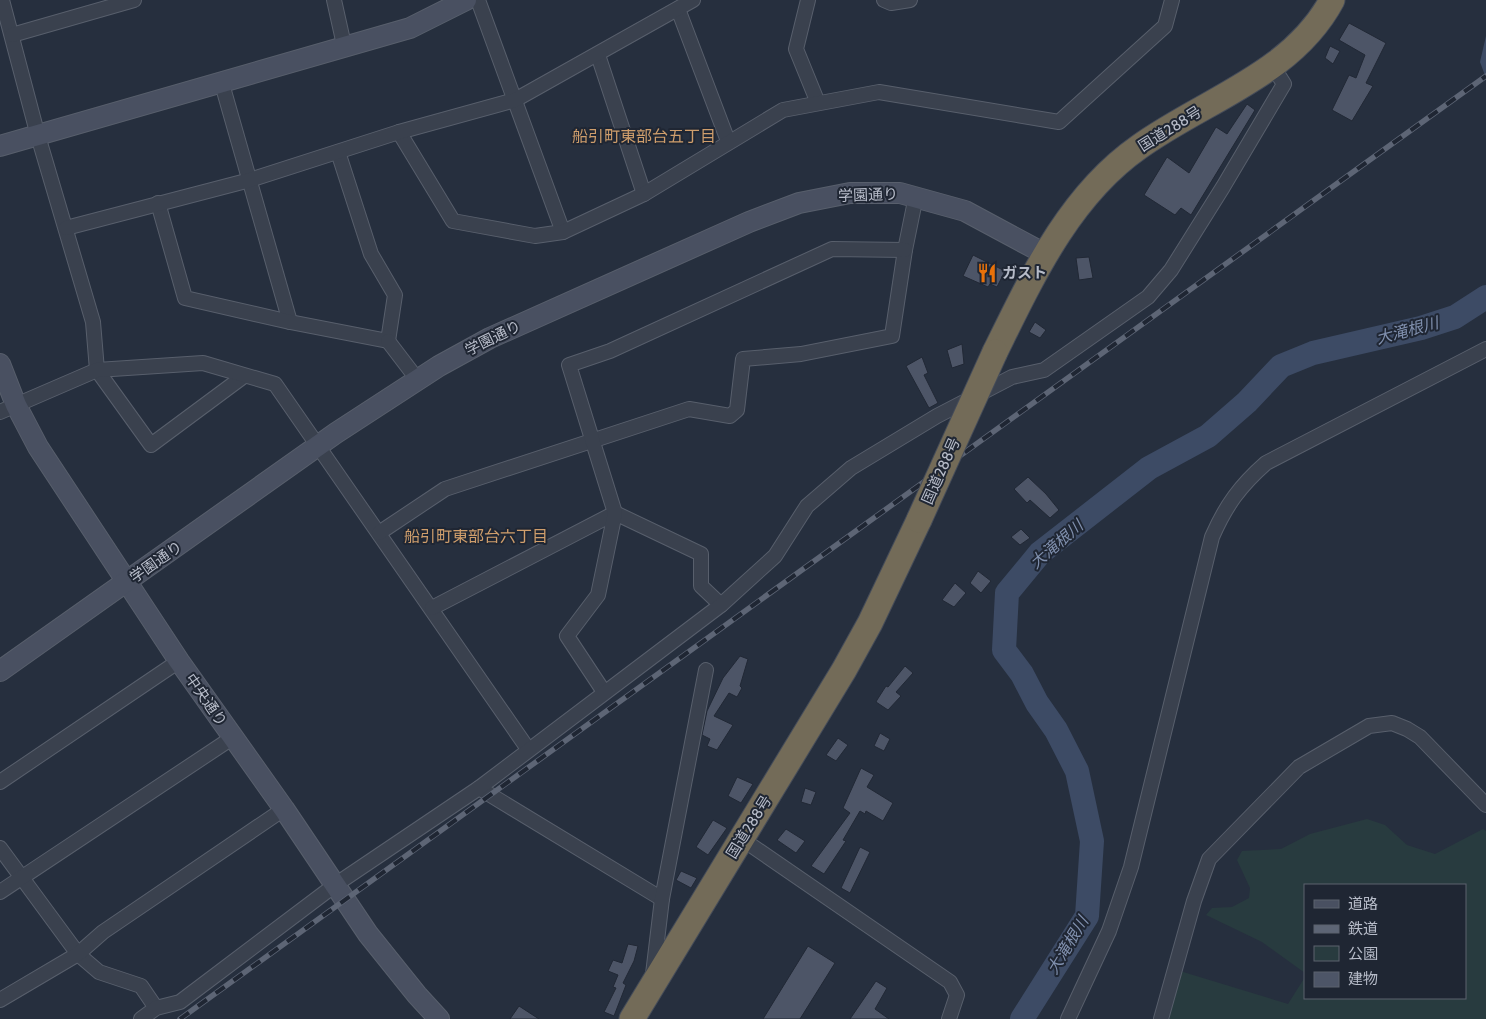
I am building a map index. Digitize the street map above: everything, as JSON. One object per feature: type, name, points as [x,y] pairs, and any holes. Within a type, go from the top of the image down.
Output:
[{"type":"highway","name":"国道288号","points":[[632,1019],[870,624],[995,352],[1045,254],[1099,180],[1138,147],[1241,87],[1293,51],[1322,18],[1332,0]]},
{"type":"street","points":[[2,0],[38,136],[93,322],[98,370],[151,445],[244,376]]},
{"type":"street","points":[[12,34],[134,0]]},
{"type":"street","points":[[334,0],[344,45]]},
{"type":"street","points":[[0,146],[222,84],[344,45],[410,28],[466,0]]},
{"type":"street","points":[[478,0],[563,232]]},
{"type":"street","points":[[66,228],[250,180],[399,132],[514,100],[693,0]]},
{"type":"street","points":[[808,0],[796,50],[818,103]]},
{"type":"street","points":[[884,0],[892,3],[910,0]]},
{"type":"street","points":[[399,132],[453,220],[535,236],[563,232],[644,194],[728,141],[783,110],[879,92],[1059,122],[1165,26],[1172,0]]},
{"type":"street","points":[[678,9],[728,141]]},
{"type":"street","points":[[598,54],[644,194]]},
{"type":"street","points":[[141,1019],[156,1008],[180,1002],[335,885],[478,788],[721,605],[775,556],[807,506],[851,468],[937,416],[1012,377],[1044,370],[1148,297],[1171,270],[1284,84],[1272,65]]},
{"type":"street","points":[[222,84],[290,322]]},
{"type":"street","points":[[338,152],[371,254],[395,295],[388,341]]},
{"type":"street","name":"学園通り","points":[[0,671],[417,379],[490,338],[749,222],[799,203],[850,193],[900,193],[964,211],[1045,254]]},
{"type":"street","points":[[379,533],[444,489],[689,408],[730,416],[737,410],[743,359],[801,354],[892,336],[905,250],[916,196]]},
{"type":"street","points":[[158,203],[185,298],[290,322],[388,341],[417,379]]},
{"type":"street","points":[[604,692],[567,636],[598,595],[615,513],[569,365],[610,351],[832,249],[905,250]]},
{"type":"street","points":[[1068,1019],[1108,931],[1131,867],[1212,537],[1233,497],[1244,482],[1266,463],[1486,349]]},
{"type":"street","points":[[8,409],[98,370],[203,363],[275,384],[320,446],[528,749]]},
{"type":"street","name":"中央通り","points":[[0,364],[8,409],[38,447],[179,661],[335,885],[388,960],[439,1019]]},
{"type":"street","points":[[615,513],[701,554],[701,586],[721,605]]},
{"type":"street","points":[[432,608],[615,513]]},
{"type":"street","points":[[0,782],[179,661]]},
{"type":"street","points":[[651,987],[662,899],[706,670]]},
{"type":"street","points":[[1161,1019],[1194,901],[1209,859],[1299,767],[1369,726],[1392,723],[1420,737],[1486,806]]},
{"type":"street","points":[[0,892],[232,738]]},
{"type":"street","points":[[478,788],[662,899]]},
{"type":"street","points":[[0,1000],[78,954],[104,932],[284,810]]},
{"type":"street","points":[[742,839],[950,982],[957,995],[949,1019]]},
{"type":"street","points":[[0,848],[78,954],[99,972],[141,986],[156,1008]]},
{"type":"green space","points":[[1367,819],[1385,825],[1407,845],[1435,854],[1483,829],[1486,831],[1486,1019],[1157,1019],[1170,968],[1288,1004],[1304,979],[1304,999],[1466,999],[1466,884],[1304,884],[1304,972],[1262,942],[1206,915],[1212,908],[1232,907],[1249,898],[1250,888],[1237,860],[1242,851],[1281,849],[1310,834]]},
{"type":"water","points":[[1486,36],[1486,78],[1480,62]]},
{"type":"building","points":[[1349,23],[1386,43],[1366,83],[1373,86],[1352,121],[1332,110],[1349,75],[1356,78],[1365,55],[1339,40]]},
{"type":"building","points":[[1330,46],[1340,51],[1333,64],[1325,58]]},
{"type":"building","points":[[1247,104],[1255,110],[1191,215],[1181,208],[1175,215],[1144,195],[1167,157],[1189,173],[1216,127],[1227,134]]},
{"type":"building","points":[[973,255],[1005,271],[997,287],[990,284],[988,287],[963,276]]},
{"type":"building","points":[[1089,257],[1093,278],[1079,280],[1076,258]]},
{"type":"building","points":[[1035,322],[1046,330],[1040,338],[1029,332]]},
{"type":"building","points":[[962,344],[964,364],[952,368],[947,350]]},
{"type":"building","points":[[922,357],[928,373],[924,375],[938,403],[929,408],[906,366]]},
{"type":"building","points":[[1028,477],[1059,510],[1050,518],[1030,500],[1027,503],[1014,489]]},
{"type":"building","points":[[1021,529],[1030,538],[1020,545],[1011,537]]},
{"type":"building","points":[[978,571],[991,581],[981,593],[970,583]]},
{"type":"building","points":[[955,583],[966,593],[954,607],[942,600]]},
{"type":"building","points":[[740,656],[748,659],[740,686],[742,688],[737,697],[729,693],[714,716],[733,725],[717,750],[707,746],[710,739],[702,735],[707,711],[723,678]]},
{"type":"building","points":[[905,666],[913,673],[896,692],[901,696],[888,710],[876,702],[886,686],[888,687]]},
{"type":"building","points":[[880,733],[890,739],[884,751],[874,746]]},
{"type":"building","points":[[838,738],[848,745],[836,761],[826,755]]},
{"type":"building","points":[[861,768],[874,775],[867,787],[893,803],[883,821],[866,811],[865,814],[860,811],[843,840],[846,841],[824,874],[811,866],[850,813],[843,808]]},
{"type":"building","points":[[737,777],[753,784],[741,803],[728,796]]},
{"type":"building","points":[[805,788],[816,792],[811,805],[801,802]]},
{"type":"building","points":[[713,820],[727,828],[708,855],[696,847]]},
{"type":"building","points":[[786,829],[805,841],[796,853],[777,840]]},
{"type":"building","points":[[860,847],[870,852],[850,893],[841,888]]},
{"type":"building","points":[[681,871],[697,878],[691,888],[676,880]]},
{"type":"building","points":[[628,944],[638,946],[634,961],[623,983],[626,985],[614,1016],[604,1012],[616,988],[613,987],[618,975],[608,971],[613,960],[622,963]]},
{"type":"building","points":[[808,946],[835,963],[800,1019],[763,1019]]},
{"type":"building","points":[[876,981],[887,988],[875,1009],[889,1019],[850,1019]]},
{"type":"building","points":[[519,1006],[539,1019],[510,1019]]},
{"type":"waterway","name":"大滝根川","points":[[1022,1019],[1087,916],[1092,841],[1077,771],[1056,730],[1037,703],[1022,674],[1004,650],[1007,593],[1040,553],[1149,468],[1208,436],[1247,402],[1281,366],[1313,353],[1421,328],[1455,317],[1486,297]]},
{"type":"railway","points":[[180,1019],[1486,76]]},
{"type":"place","name":"ガスト","points":[[987,273]]},
{"type":"district","name":"船引町東部台五丁目","points":[[644,136]]},
{"type":"district","name":"船引町東部台六丁目","points":[[476,536]]}]
